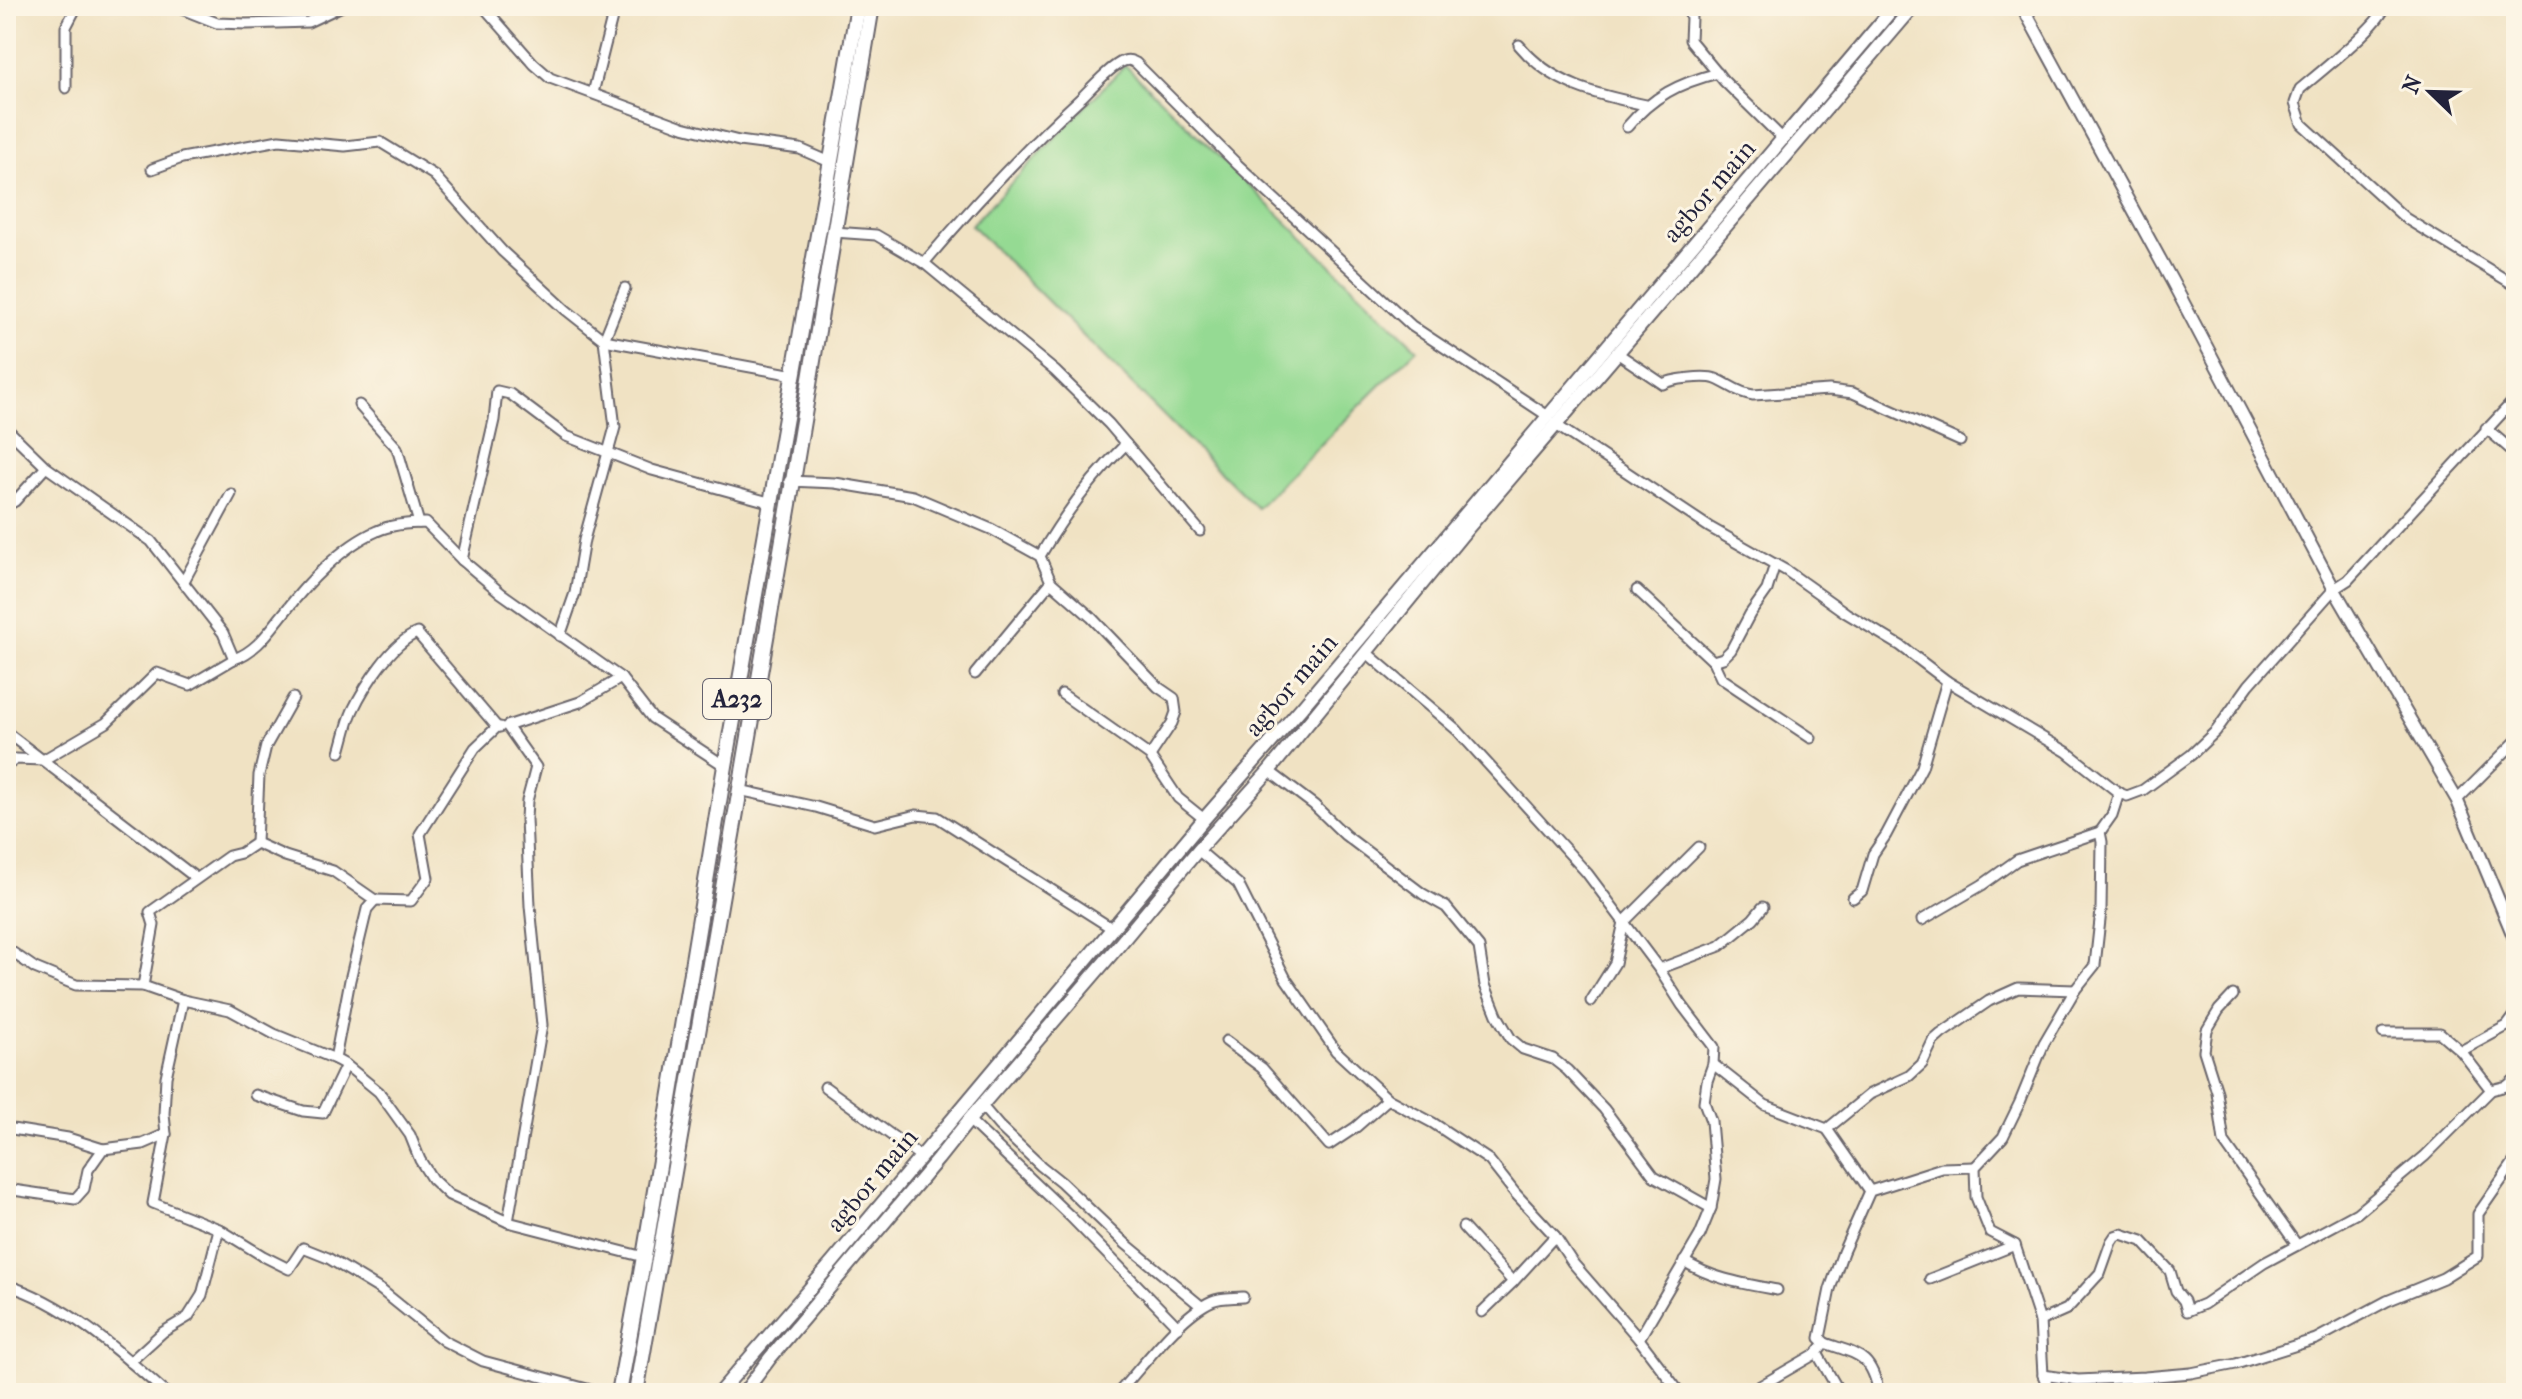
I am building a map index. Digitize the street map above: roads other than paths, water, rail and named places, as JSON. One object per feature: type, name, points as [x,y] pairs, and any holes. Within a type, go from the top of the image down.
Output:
[{"type":"highway","name":"A232","points":[[619,1393],[858,6]]},
{"type":"highway","name":"A232","points":[[636,1393],[872,6]]},
{"type":"main road","name":"agbor main","points":[[719,1393],[832,1263],[1204,819],[1552,420],[1617,353],[1877,39],[1895,6]]},
{"type":"main road","name":"agbor main","points":[[744,1393],[981,1105],[1367,653],[1552,420],[1783,139],[1877,39],[1914,6]]},
{"type":"street","points":[[66,88],[66,27],[77,6]]},
{"type":"street","points":[[174,6],[217,23],[246,24],[308,22],[342,6]]},
{"type":"street","points":[[483,6],[550,78],[683,127],[739,141],[800,149],[830,162]]},
{"type":"street","points":[[593,93],[615,6]]},
{"type":"street","points":[[1687,6],[1691,18],[1690,40],[1783,139]]},
{"type":"street","points":[[2022,6],[2173,283],[2334,589],[2457,800],[2516,942]]},
{"type":"street","points":[[2385,6],[2371,27],[2300,89],[2295,103],[2302,124],[2405,218],[2516,286]]},
{"type":"street","points":[[1519,45],[1545,71],[1564,82],[1586,91],[1646,105]]},
{"type":"street","points":[[924,263],[970,209],[1044,132],[1101,79],[1123,61],[1130,60],[1412,326],[1709,527],[1775,564],[1901,646],[1947,681],[2067,752],[2127,796],[2143,790],[2191,755],[2216,731],[2249,685],[2334,589],[2348,580],[2516,398]]},
{"type":"street","points":[[1627,127],[1646,105],[1691,80],[1718,73]]},
{"type":"street","points":[[152,169],[182,158],[279,140],[345,146],[380,142],[434,175],[502,251],[604,340],[794,375]]},
{"type":"street","points":[[834,232],[876,235],[924,263],[1055,371],[1109,424],[1200,531]]},
{"type":"street","points":[[560,636],[575,593],[584,540],[615,427],[604,340],[625,288]]},
{"type":"street","points":[[1617,353],[1663,384],[1671,380],[1707,377],[1717,379],[1740,393],[1753,395],[1829,390],[1853,393],[1960,441]]},
{"type":"street","points":[[462,560],[494,420],[497,391],[510,394],[566,436],[652,470],[772,503]]},
{"type":"street","points":[[359,405],[397,448],[419,523]]},
{"type":"street","points":[[6,428],[46,467],[151,541],[223,633],[234,659]]},
{"type":"street","points":[[2486,428],[2516,454]]},
{"type":"street","points":[[1040,556],[1101,468],[1126,444]]},
{"type":"street","points":[[6,506],[15,501],[46,467]]},
{"type":"street","points":[[776,479],[835,483],[913,496],[991,529],[1040,556],[1051,582],[1091,617],[1158,687],[1174,698],[1176,712],[1172,723],[1150,756]]},
{"type":"street","points":[[184,581],[231,494]]},
{"type":"street","points":[[6,766],[16,759],[43,760],[106,723],[157,673],[190,685],[246,655],[260,643],[306,584],[358,541],[379,529],[426,523],[462,560],[501,593],[621,678],[652,718],[725,766]]},
{"type":"street","points":[[1713,661],[1723,658],[1731,650],[1767,590],[1775,564]]},
{"type":"street","points":[[975,674],[1051,582]]},
{"type":"street","points":[[1637,590],[1713,661],[1721,678],[1811,738]]},
{"type":"street","points":[[340,752],[352,711],[372,677],[405,638],[417,633],[536,767],[527,801],[526,819],[530,906],[542,1025],[508,1222]]},
{"type":"street","points":[[1367,653],[1457,730],[1587,873],[1714,1047],[1704,1102],[1711,1121],[1716,1179],[1711,1208],[1700,1235],[1639,1339]]},
{"type":"street","points":[[256,843],[333,871],[375,900],[411,901],[428,878],[420,834],[475,748],[502,726],[580,702],[621,678]]},
{"type":"street","points":[[1853,898],[1862,891],[1873,854],[1893,824],[1922,767],[1947,681]]},
{"type":"street","points":[[1062,694],[1150,756],[1178,798],[1204,819]]},
{"type":"street","points":[[256,843],[259,775],[266,746],[293,698]]},
{"type":"street","points":[[6,732],[196,878]]},
{"type":"street","points":[[2457,800],[2516,741]]},
{"type":"street","points":[[1269,771],[1314,805],[1345,835],[1423,894],[1446,907],[1479,947],[1485,985],[1511,1039],[1523,1049],[1553,1059],[1567,1070],[1604,1109],[1654,1176],[1711,1208]]},
{"type":"street","points":[[739,790],[816,807],[875,825],[916,815],[937,817],[1113,929]]},
{"type":"street","points":[[1922,920],[1982,885],[2017,860],[2100,832],[2112,815],[2119,793]]},
{"type":"street","points":[[2050,1393],[2043,1375],[2040,1321],[2015,1245],[1990,1232],[1976,1197],[1975,1167],[2003,1137],[2044,1043],[2075,990],[2095,965],[2101,911],[2100,832]]},
{"type":"street","points":[[143,986],[154,925],[150,912],[229,856],[241,853],[256,843]]},
{"type":"street","points":[[1591,1001],[1615,963],[1624,922],[1699,847]]},
{"type":"street","points":[[1198,850],[1238,884],[1286,979],[1336,1051],[1388,1099],[1433,1123],[1489,1160],[1555,1236],[1572,1262],[1639,1339],[1680,1393]]},
{"type":"street","points":[[335,1059],[367,909],[375,900]]},
{"type":"street","points":[[1659,969],[1720,946],[1763,907]]},
{"type":"street","points":[[6,948],[35,968],[76,985],[143,986],[183,1000],[230,1010],[274,1034],[335,1059],[379,1092],[410,1135],[432,1179],[449,1195],[508,1222],[644,1257]]},
{"type":"street","points":[[1827,1129],[1870,1094],[1909,1076],[1922,1064],[1933,1041],[1989,1001],[2018,988],[2075,990]]},
{"type":"street","points":[[2233,995],[2207,1030],[2204,1051],[2217,1092],[2224,1142],[2297,1245]]},
{"type":"street","points":[[183,1000],[166,1077],[166,1134],[153,1203],[219,1229],[289,1269],[303,1248],[328,1258],[381,1290],[444,1341],[483,1361],[602,1393]]},
{"type":"street","points":[[2461,1051],[2507,1026],[2516,1014]]},
{"type":"street","points":[[2383,1033],[2440,1033],[2461,1051],[2491,1090]]},
{"type":"street","points":[[1226,1041],[1262,1068],[1329,1145],[1356,1127],[1388,1099]]},
{"type":"street","points":[[1713,1064],[1765,1105],[1827,1129],[1870,1191]]},
{"type":"street","points":[[255,1095],[303,1111],[323,1113],[346,1065]]},
{"type":"street","points":[[2040,1321],[2067,1309],[2100,1273],[2111,1242],[2121,1234],[2142,1241],[2170,1271],[2187,1311],[2204,1304],[2264,1263],[2357,1213],[2425,1156],[2491,1090],[2507,1086],[2516,1078]]},
{"type":"street","points":[[825,1087],[920,1156]]},
{"type":"street","points":[[981,1105],[999,1126],[1126,1244],[1201,1306]]},
{"type":"street","points":[[969,1120],[1071,1217],[1178,1327]]},
{"type":"street","points":[[6,1128],[68,1138],[103,1149],[143,1144],[166,1134]]},
{"type":"street","points":[[6,1189],[75,1199],[84,1189],[88,1170],[103,1149]]},
{"type":"street","points":[[2043,1375],[2078,1380],[2191,1373],[2236,1364],[2316,1339],[2387,1301],[2443,1278],[2478,1256],[2478,1214],[2516,1159]]},
{"type":"street","points":[[1879,1393],[1871,1366],[1855,1353],[1825,1343],[1820,1338],[1830,1289],[1843,1252],[1870,1191],[1942,1168],[1975,1167]]},
{"type":"street","points":[[1463,1227],[1513,1282]]},
{"type":"street","points":[[130,1362],[163,1332],[188,1317],[202,1295],[219,1229]]},
{"type":"street","points":[[1482,1312],[1555,1236]]},
{"type":"street","points":[[1930,1279],[2015,1245]]},
{"type":"street","points":[[1684,1261],[1697,1270],[1777,1290]]},
{"type":"street","points":[[6,1285],[29,1292],[92,1331],[166,1393]]},
{"type":"street","points":[[1118,1393],[1201,1306],[1216,1299],[1243,1297]]},
{"type":"street","points":[[1748,1393],[1817,1353],[1825,1343]]},
{"type":"street","points":[[1817,1353],[1840,1393]]}]
